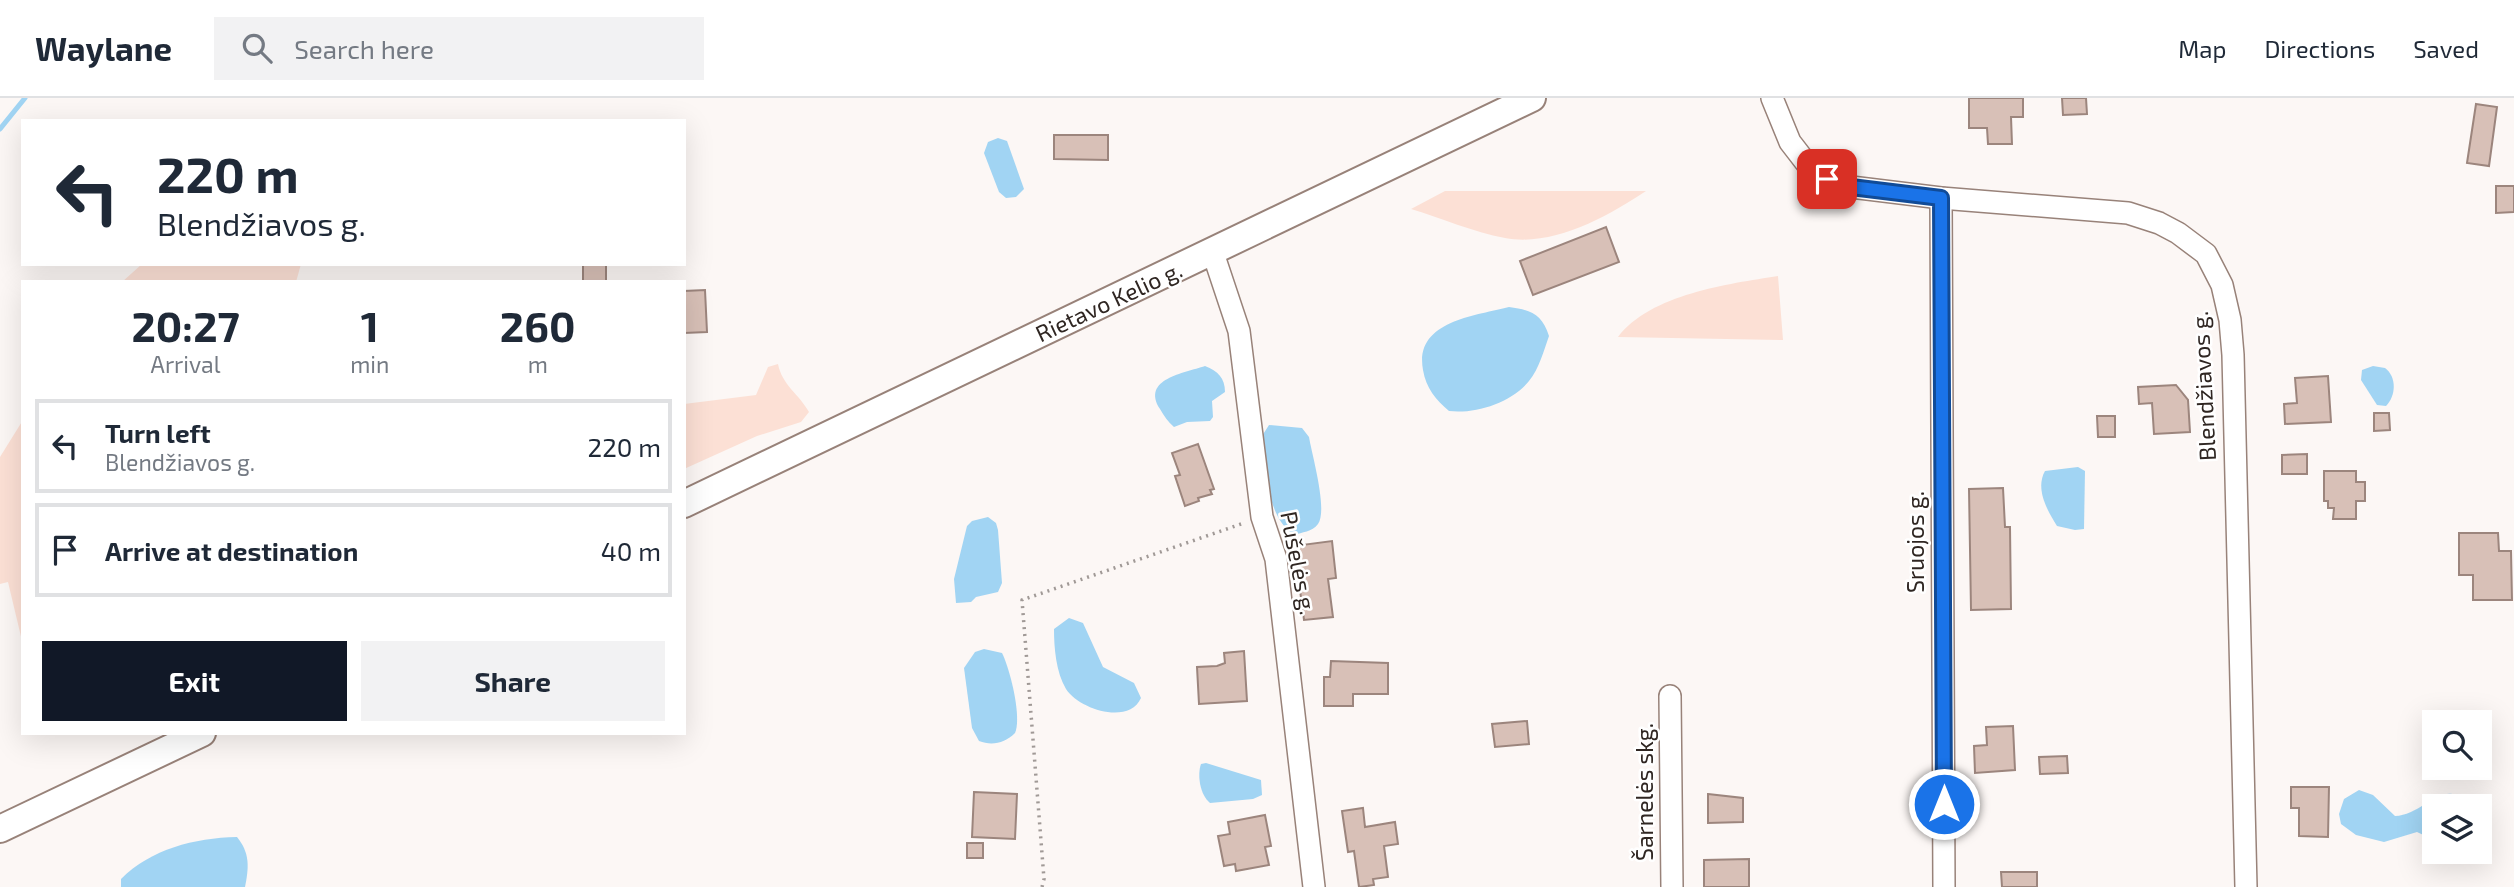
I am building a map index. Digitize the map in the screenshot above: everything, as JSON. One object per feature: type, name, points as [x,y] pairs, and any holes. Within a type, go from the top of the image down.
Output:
[{"type":"main road","name":"Rietavo Kelio g.","points":[[686,503],[1532,98]]},
{"type":"main road","points":[[0,829],[198,735]]},
{"type":"street","name":"Blendžiavos g.","points":[[1772,98],[1790,142],[1807,164],[1827,179],[1851,187],[1941,198],[2128,213],[2159,223],[2206,254],[2222,285],[2230,320],[2233,355],[2246,887]]},
{"type":"street","name":"Sruojos g.","points":[[1941,198],[1944,887]]},
{"type":"street","name":"Pušelės g.","points":[[1213,253],[1239,331],[1262,517],[1276,559],[1282,596],[1294,731],[1314,887]]},
{"type":"street","name":"Šarnelės skg.","points":[[1670,696],[1672,887]]},
{"type":"path","points":[[1042,887],[1044,879],[1022,600],[1262,517]]},
{"type":"shaded area","points":[[1445,191],[1646,191],[1579,228],[1523,240],[1481,232],[1411,209]]},
{"type":"shaded area","points":[[140,266],[300,266],[297,280],[124,280]]},
{"type":"shaded area","points":[[1778,276],[1783,340],[1618,337],[1632,322],[1670,301],[1714,287]]},
{"type":"shaded area","points":[[778,364],[783,378],[809,412],[801,422],[757,436],[686,468],[686,404],[756,395],[768,367]]},
{"type":"shaded area","points":[[21,423],[21,637],[8,582],[0,584],[0,457]]},
{"type":"water","points":[[998,138],[1007,141],[1024,189],[1016,197],[1006,198],[999,192],[984,153],[988,142]]},
{"type":"water","points":[[1509,307],[1535,314],[1549,336],[1536,371],[1522,389],[1503,401],[1481,409],[1449,411],[1432,393],[1424,376],[1423,354],[1428,341],[1450,323]]},
{"type":"water","points":[[1205,366],[1220,376],[1225,387],[1225,392],[1212,401],[1213,417],[1210,421],[1187,422],[1174,427],[1160,409],[1156,391],[1160,384],[1168,379]]},
{"type":"water","points":[[2373,366],[2385,368],[2392,376],[2393,392],[2386,406],[2377,405],[2361,380],[2362,370]]},
{"type":"water","points":[[1269,425],[1302,428],[1309,437],[1321,507],[1321,517],[1313,529],[1294,535],[1285,527],[1272,503],[1262,436]]},
{"type":"water","points":[[2078,467],[2085,471],[2084,529],[2075,530],[2057,526],[2046,506],[2041,485],[2045,471]]},
{"type":"water","points":[[988,517],[996,523],[998,530],[1002,583],[998,592],[976,597],[971,602],[956,603],[954,579],[967,526],[972,521]]},
{"type":"water","points":[[1069,618],[1083,623],[1103,667],[1134,683],[1141,698],[1135,706],[1116,713],[1104,712],[1082,703],[1066,689],[1058,668],[1054,629]]},
{"type":"water","points":[[984,649],[1002,653],[1016,705],[1015,733],[998,743],[979,741],[972,728],[964,668],[975,652]]},
{"type":"water","points":[[1206,763],[1261,780],[1262,795],[1253,799],[1210,803],[1204,795],[1199,779],[1201,764]]},
{"type":"water","points":[[2359,790],[2373,795],[2395,816],[2406,814],[2422,806],[2422,834],[2417,832],[2384,842],[2356,835],[2341,824],[2339,814],[2344,799]]},
{"type":"water","points":[[237,837],[247,860],[245,887],[121,887],[121,879],[160,853],[189,843]]},
{"type":"building","points":[[1969,98],[2023,98],[2023,117],[2011,117],[2012,144],[1988,144],[1987,128],[1969,128]]},
{"type":"building","points":[[2062,98],[2086,98],[2087,114],[2063,115]]},
{"type":"building","points":[[2476,104],[2497,107],[2489,166],[2467,163]]},
{"type":"building","points":[[1054,135],[1108,135],[1108,160],[1054,159]]},
{"type":"building","points":[[2496,186],[2514,186],[2514,212],[2496,213]]},
{"type":"building","points":[[1606,227],[1619,262],[1533,295],[1520,261]]},
{"type":"building","points":[[583,266],[606,266],[606,280],[583,280]]},
{"type":"building","points":[[705,290],[707,332],[686,333],[686,291]]},
{"type":"building","points":[[2328,376],[2331,422],[2285,424],[2284,404],[2297,403],[2295,378]]},
{"type":"building","points":[[2176,385],[2188,400],[2190,432],[2154,434],[2152,403],[2139,404],[2138,387]]},
{"type":"building","points":[[2374,413],[2389,413],[2390,430],[2374,431]]},
{"type":"building","points":[[2097,416],[2115,416],[2115,437],[2098,437]]},
{"type":"building","points":[[1198,444],[1214,489],[1210,490],[1212,494],[1185,506],[1175,476],[1180,475],[1172,453]]},
{"type":"building","points":[[2307,454],[2307,474],[2282,474],[2282,455]]},
{"type":"building","points":[[2324,471],[2356,471],[2356,482],[2365,482],[2365,501],[2356,501],[2356,519],[2333,519],[2334,508],[2328,508],[2328,501],[2324,501]]},
{"type":"building","points":[[2003,488],[2005,527],[2010,527],[2011,609],[1971,610],[1969,489]]},
{"type":"building","points":[[2459,533],[2498,533],[2499,551],[2511,551],[2512,600],[2473,600],[2473,575],[2459,575]]},
{"type":"building","points":[[1332,541],[1336,578],[1328,579],[1333,617],[1304,620],[1294,546]]},
{"type":"building","points":[[1244,651],[1247,701],[1199,704],[1197,667],[1217,666],[1225,663],[1224,653]]},
{"type":"building","points":[[1331,661],[1388,663],[1388,694],[1353,694],[1353,706],[1324,706],[1324,677],[1330,677]]},
{"type":"building","points":[[1527,721],[1529,744],[1495,747],[1492,724]]},
{"type":"building","points":[[2013,726],[2015,770],[1975,773],[1974,746],[1987,745],[1986,727]]},
{"type":"building","points":[[2067,756],[2068,773],[2040,774],[2039,757]]},
{"type":"building","points":[[2291,787],[2329,787],[2328,837],[2299,836],[2299,808],[2291,808]]},
{"type":"building","points":[[974,792],[1017,794],[1015,839],[972,837]]},
{"type":"building","points":[[1708,794],[1743,798],[1743,822],[1708,823]]},
{"type":"building","points":[[1363,808],[1365,827],[1395,822],[1398,844],[1384,846],[1388,877],[1373,879],[1374,885],[1359,887],[1354,851],[1348,852],[1342,811]]},
{"type":"building","points":[[1265,815],[1271,846],[1265,847],[1269,865],[1236,871],[1235,864],[1224,866],[1218,836],[1230,834],[1228,822]]},
{"type":"building","points":[[967,843],[983,843],[983,858],[967,858]]},
{"type":"building","points":[[1749,859],[1749,887],[1704,887],[1704,860]]},
{"type":"building","points":[[2001,872],[2037,872],[2037,887],[2002,887]]},
{"type":"waterway","points":[[0,129],[25,98]]},
{"type":"route","points":[[1827,179],[1851,187],[1941,198],[1944,804]]}]
